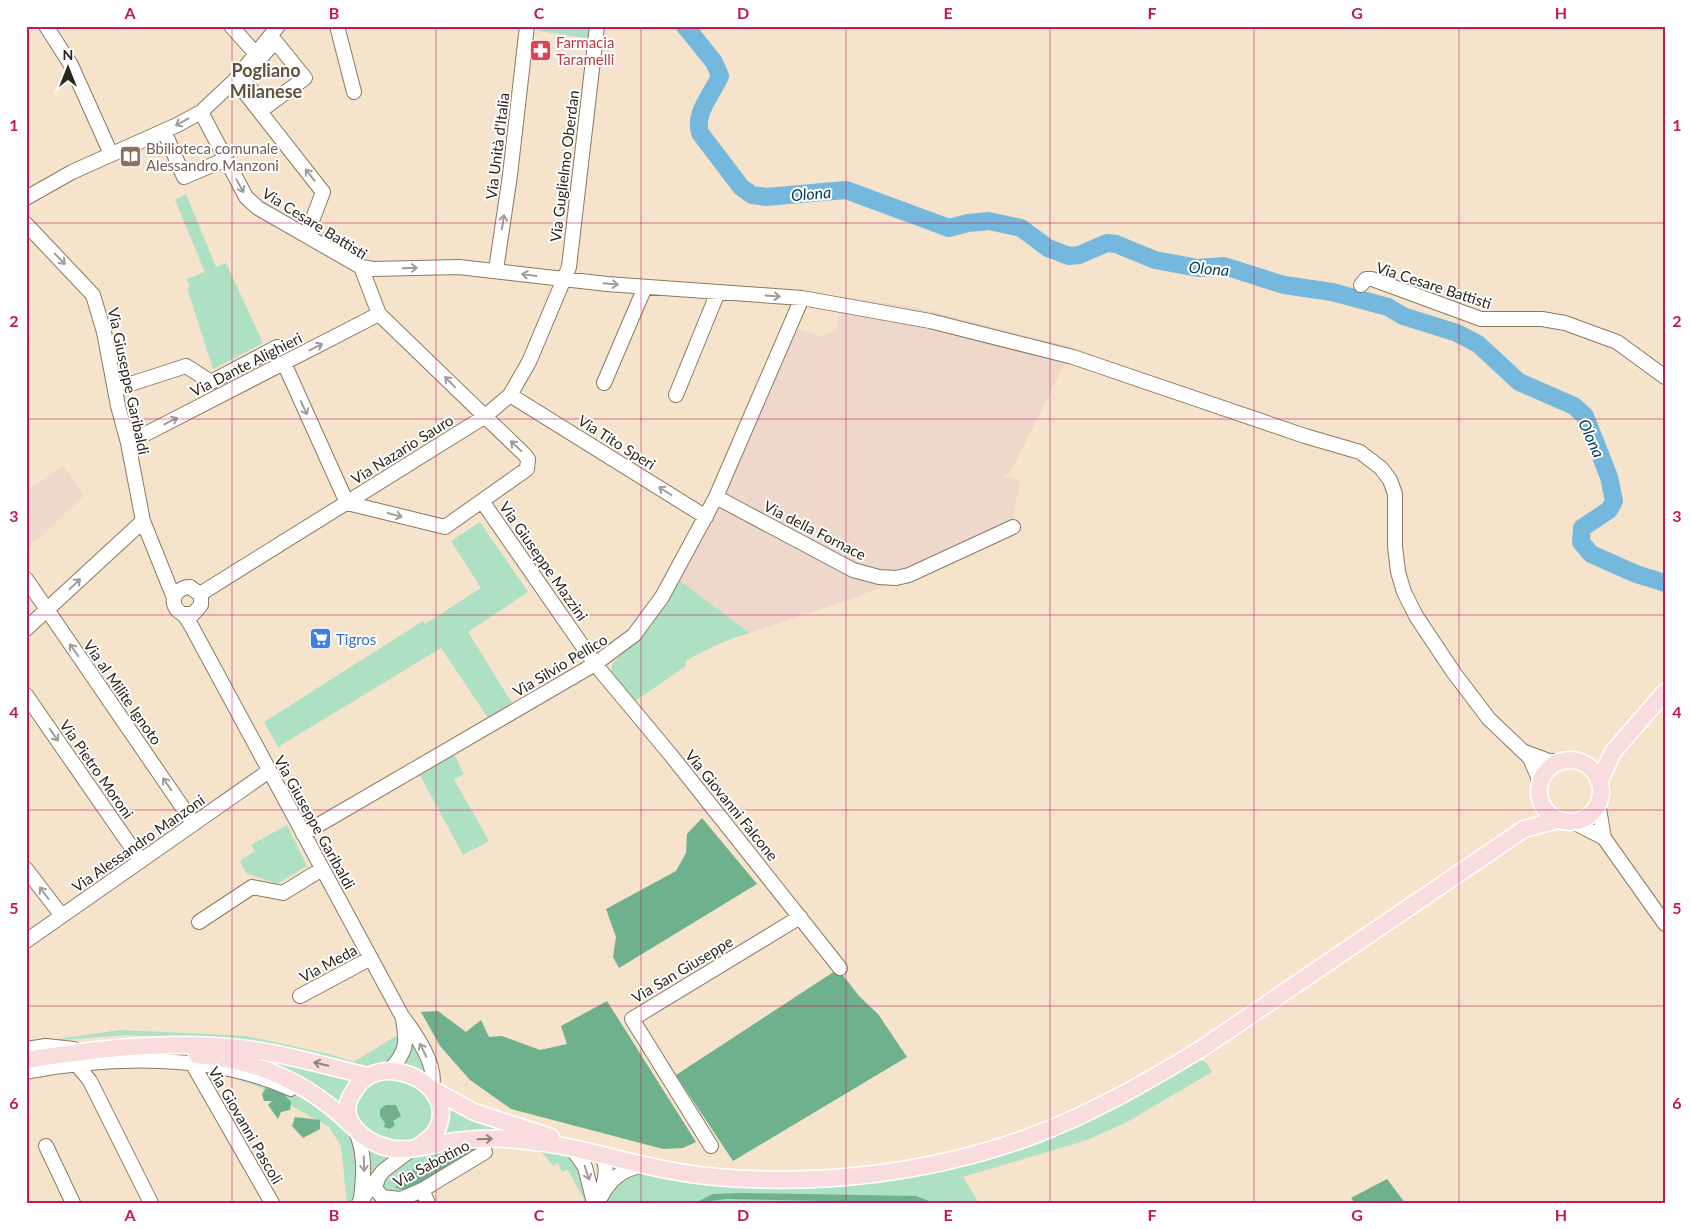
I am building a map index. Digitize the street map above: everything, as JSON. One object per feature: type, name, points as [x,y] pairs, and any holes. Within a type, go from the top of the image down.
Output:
[{"type":"main road","points":[[26,1060],[133,1054],[216,1057],[244,1062],[298,1083],[336,1110],[354,1128],[388,1148],[415,1148],[457,1141],[500,1139],[570,1147],[641,1166],[716,1178],[805,1180],[840,1177],[940,1162],[1032,1136],[1073,1119],[1149,1081],[1194,1054],[1524,829],[1591,814],[1598,803],[1599,782],[1613,752],[1665,692]]},
{"type":"main road","points":[[1524,829],[1540,794],[1548,769],[1564,761],[1584,763],[1613,752]]},
{"type":"main road","points":[[1584,763],[1599,782]]},
{"type":"main road","points":[[1540,794],[1548,813],[1566,821]]},
{"type":"main road","points":[[94,1055],[135,1046],[216,1046],[293,1058],[368,1076],[390,1070],[411,1074],[431,1089],[464,1108],[558,1139],[570,1147]]},
{"type":"main road","points":[[354,1128],[347,1114],[348,1100],[368,1076]]},
{"type":"main road","points":[[415,1148],[436,1132],[440,1123],[439,1108],[431,1089]]},
{"type":"street","points":[[46,26],[70,65],[111,154]]},
{"type":"street","points":[[231,26],[256,54]]},
{"type":"street","points":[[239,80],[278,26]]},
{"type":"street","points":[[337,26],[354,92]]},
{"type":"street","name":"Via Guglielmo Oberdan","points":[[563,280],[569,267],[597,26]]},
{"type":"street","name":"Via Unità d'Italia","points":[[496,270],[510,175],[527,31]]},
{"type":"street","points":[[26,198],[72,172],[164,131],[200,112],[239,80],[275,41],[305,78],[266,106],[239,80]]},
{"type":"street","points":[[239,80],[323,192],[307,234]]},
{"type":"street","name":"Via Cesare Battisti","points":[[200,112],[246,197],[258,208],[307,234],[361,267],[379,314],[420,352],[484,417]]},
{"type":"street","points":[[164,131],[184,177],[226,159]]},
{"type":"street","name":"Via Giuseppe Garibaldi","points":[[26,224],[93,295],[104,332],[143,520],[174,598],[176,609],[189,614],[201,644],[269,771],[402,1016],[425,1052],[434,1079],[431,1089]]},
{"type":"street","points":[[361,267],[373,269],[459,267],[496,270],[563,280],[802,298],[930,321],[1073,357],[1305,436],[1360,452],[1380,468],[1390,480],[1395,494],[1395,546],[1398,572],[1404,592],[1416,616],[1489,719],[1524,752],[1535,767],[1540,794]]},
{"type":"street","name":"Via Cesare Battisti","points":[[1361,285],[1366,280],[1372,279],[1481,319],[1542,319],[1565,323],[1617,342],[1665,377]]},
{"type":"street","name":"Via Nazario Sauro","points":[[197,591],[348,503],[484,417],[510,395],[529,362],[563,280]]},
{"type":"street","points":[[604,383],[645,287]]},
{"type":"street","points":[[676,394],[718,292]]},
{"type":"street","name":"Via Silvio Pellico","points":[[303,834],[595,664],[623,645],[649,617],[706,517],[802,298]]},
{"type":"street","name":"Via Dante Alighieri","points":[[128,443],[379,314]]},
{"type":"street","points":[[115,389],[186,366],[211,382],[277,347]]},
{"type":"street","points":[[284,363],[348,503]]},
{"type":"street","name":"Via Tito Speri","points":[[510,395],[706,517]]},
{"type":"street","name":"Via Giuseppe Mazzini","points":[[348,503],[442,527],[524,473],[528,464],[525,455],[484,417]]},
{"type":"street","name":"Via della Fornace","points":[[716,497],[853,570],[879,577],[896,578],[910,575],[1013,527]]},
{"type":"street","name":"Via Giuseppe Mazzini","points":[[482,501],[595,664]]},
{"type":"street","points":[[26,629],[143,520]]},
{"type":"street","name":"Via Giuseppe Garibaldi","points":[[162,568],[177,583],[197,591]]},
{"type":"street","name":"Via al Milite Ignoto","points":[[26,579],[194,824]]},
{"type":"street","points":[[174,598],[178,591],[197,591],[202,605],[189,614]]},
{"type":"street","name":"Via Giovanni Falcone","points":[[595,664],[840,968]]},
{"type":"street","name":"Via Pietro Moroni","points":[[26,695],[141,861]]},
{"type":"street","points":[[1524,752],[1549,762],[1564,761]]},
{"type":"street","name":"Via Alessandro Manzoni","points":[[26,941],[269,771]]},
{"type":"street","points":[[1598,803],[1604,838],[1665,924]]},
{"type":"street","points":[[1566,821],[1604,838]]},
{"type":"street","points":[[26,869],[62,916]]},
{"type":"street","points":[[199,922],[252,887],[283,893],[322,869]]},
{"type":"street","name":"Via San Giuseppe","points":[[712,1146],[632,1018],[800,917]]},
{"type":"street","name":"Via Meda","points":[[300,996],[371,958]]},
{"type":"street","name":"Via Giuseppe Garibaldi","points":[[390,1070],[404,1050],[406,1036],[402,1016]]},
{"type":"street","points":[[26,1049],[46,1046],[94,1055],[192,1063],[235,1071],[286,1086],[336,1110]]},
{"type":"street","points":[[26,1072],[78,1066],[94,1055]]},
{"type":"street","points":[[90,1081],[94,1055]]},
{"type":"street","name":"Via Giovanni Pascoli","points":[[192,1063],[272,1203]]},
{"type":"street","points":[[78,1066],[90,1081],[152,1203]]},
{"type":"street","points":[[354,1128],[363,1149],[364,1169],[360,1201]]},
{"type":"street","points":[[46,1146],[73,1203]]},
{"type":"street","points":[[570,1147],[585,1167],[598,1201]]},
{"type":"street","points":[[360,1201],[390,1165],[415,1148]]},
{"type":"street","name":"Via Sabotino","points":[[396,1201],[425,1197],[485,1152]]},
{"type":"street","points":[[598,1201],[606,1170],[605,1162],[601,1156]]},
{"type":"street","points":[[598,1201],[607,1186],[619,1174],[641,1166]]},
{"type":"street","points":[[378,1178],[375,1188],[382,1197],[396,1201]]},
{"type":"shaded area","points":[[845,297],[914,307],[1073,347],[1011,471],[1004,476],[1020,481],[1011,527],[965,556],[845,601],[750,633],[679,580],[714,516],[787,353],[796,328],[822,337],[835,330]]},
{"type":"shaded area","points":[[63,466],[84,496],[26,550],[26,492]]},
{"type":"green space","points":[[533,26],[590,26],[589,35],[586,38],[538,31]]},
{"type":"green space","points":[[186,194],[216,267],[226,263],[263,343],[213,369],[187,288],[190,286],[187,279],[205,272],[175,200]]},
{"type":"green space","points":[[480,522],[528,592],[468,632],[512,703],[488,718],[441,648],[278,747],[264,722],[423,621],[425,624],[481,588],[451,541]]},
{"type":"green space","points":[[679,580],[750,633],[717,645],[686,661],[686,666],[635,701],[612,672],[612,664],[651,626]]},
{"type":"green space","points":[[455,756],[464,774],[454,779],[489,841],[463,855],[420,775]]},
{"type":"green space","points":[[702,818],[757,884],[619,968],[613,957],[616,937],[606,909],[676,871],[686,853],[687,834]]},
{"type":"green space","points":[[287,825],[307,866],[277,884],[246,873],[240,861],[255,851],[251,845]]},
{"type":"green space","points":[[838,969],[859,996],[878,1014],[907,1057],[733,1161],[676,1075]]},
{"type":"green space","points":[[607,1001],[696,1142],[683,1148],[663,1149],[511,1109],[470,1080],[440,1046],[421,1012],[438,1011],[466,1032],[481,1020],[489,1037],[502,1036],[540,1050],[567,1044],[561,1026]]},
{"type":"green space","points":[[120,1030],[246,1036],[329,1054],[354,1062],[399,1034],[401,1041],[389,1063],[370,1069],[197,1040],[126,1035],[36,1042]]},
{"type":"green space","points":[[413,1040],[430,1080],[400,1066]]},
{"type":"green space","points":[[260,1057],[355,1078],[349,1084],[338,1106],[258,1060]]},
{"type":"green space","points":[[1199,1060],[1206,1062],[1212,1072],[1127,1122],[1087,1140],[963,1177],[979,1203],[715,1201],[604,1203],[629,1171],[847,1183],[1109,1110]]},
{"type":"green space","points":[[209,1071],[221,1074],[214,1076],[210,1084],[207,1075]]},
{"type":"green space","points":[[221,1074],[288,1091],[333,1114],[356,1142],[357,1191],[352,1201],[347,1203],[341,1146],[329,1127],[257,1086]]},
{"type":"green space","points":[[397,1077],[420,1090],[429,1100],[432,1107],[433,1126],[423,1135],[405,1143],[389,1141],[359,1127],[354,1101],[362,1090],[372,1083]]},
{"type":"green space","points":[[266,1088],[282,1092],[291,1102],[290,1110],[281,1112],[278,1119],[268,1105],[272,1101],[264,1101],[262,1094]]},
{"type":"green space","points":[[442,1099],[519,1131],[437,1140]]},
{"type":"green space","points":[[386,1105],[396,1105],[401,1116],[393,1121],[395,1125],[390,1129],[384,1127],[385,1123],[380,1116],[380,1109]]},
{"type":"green space","points":[[295,1117],[320,1120],[320,1129],[303,1138],[292,1126]]},
{"type":"green space","points":[[475,1142],[514,1143],[487,1148],[398,1193],[388,1194],[381,1188],[384,1176],[392,1166],[404,1159],[434,1149]]},
{"type":"green space","points":[[483,1143],[477,1152],[415,1186],[404,1190],[396,1188],[396,1180],[406,1180],[406,1176],[415,1168],[425,1169],[427,1162],[436,1164],[438,1158],[444,1155],[454,1155],[466,1147]]},
{"type":"green space","points":[[365,1144],[398,1154],[371,1184]]},
{"type":"green space","points":[[517,1144],[558,1150],[577,1159],[584,1174],[590,1203],[586,1203],[568,1170],[562,1172],[558,1163],[553,1166],[540,1152]]},
{"type":"green space","points":[[1387,1179],[1405,1203],[1355,1203],[1351,1198]]},
{"type":"green space","points":[[713,1194],[916,1196],[934,1203],[726,1199],[695,1203]]},
{"type":"waterway","name":"Olona","points":[[685,26],[714,62],[720,76],[699,118],[700,133],[741,187],[752,195],[766,197],[846,190],[949,228],[968,223],[989,221],[1021,228],[1048,248],[1069,256],[1079,255],[1107,243],[1116,244],[1155,260],[1198,268],[1224,266],[1284,285],[1332,292],[1388,307],[1403,316],[1457,333],[1478,344],[1519,382],[1574,406],[1585,416],[1609,477],[1614,501],[1609,510],[1582,528],[1581,542],[1591,554],[1636,574],[1665,583]]},
{"type":"place","name":"Farmacia Taramelli","points":[[540,51]]},
{"type":"place","name":"Bbilioteca comunale Alessandro Manzoni","points":[[130,157]]},
{"type":"place","name":"Tigros","points":[[320,639]]},
{"type":"district","name":"Pogliano Milanese","points":[[266,80]]}]
